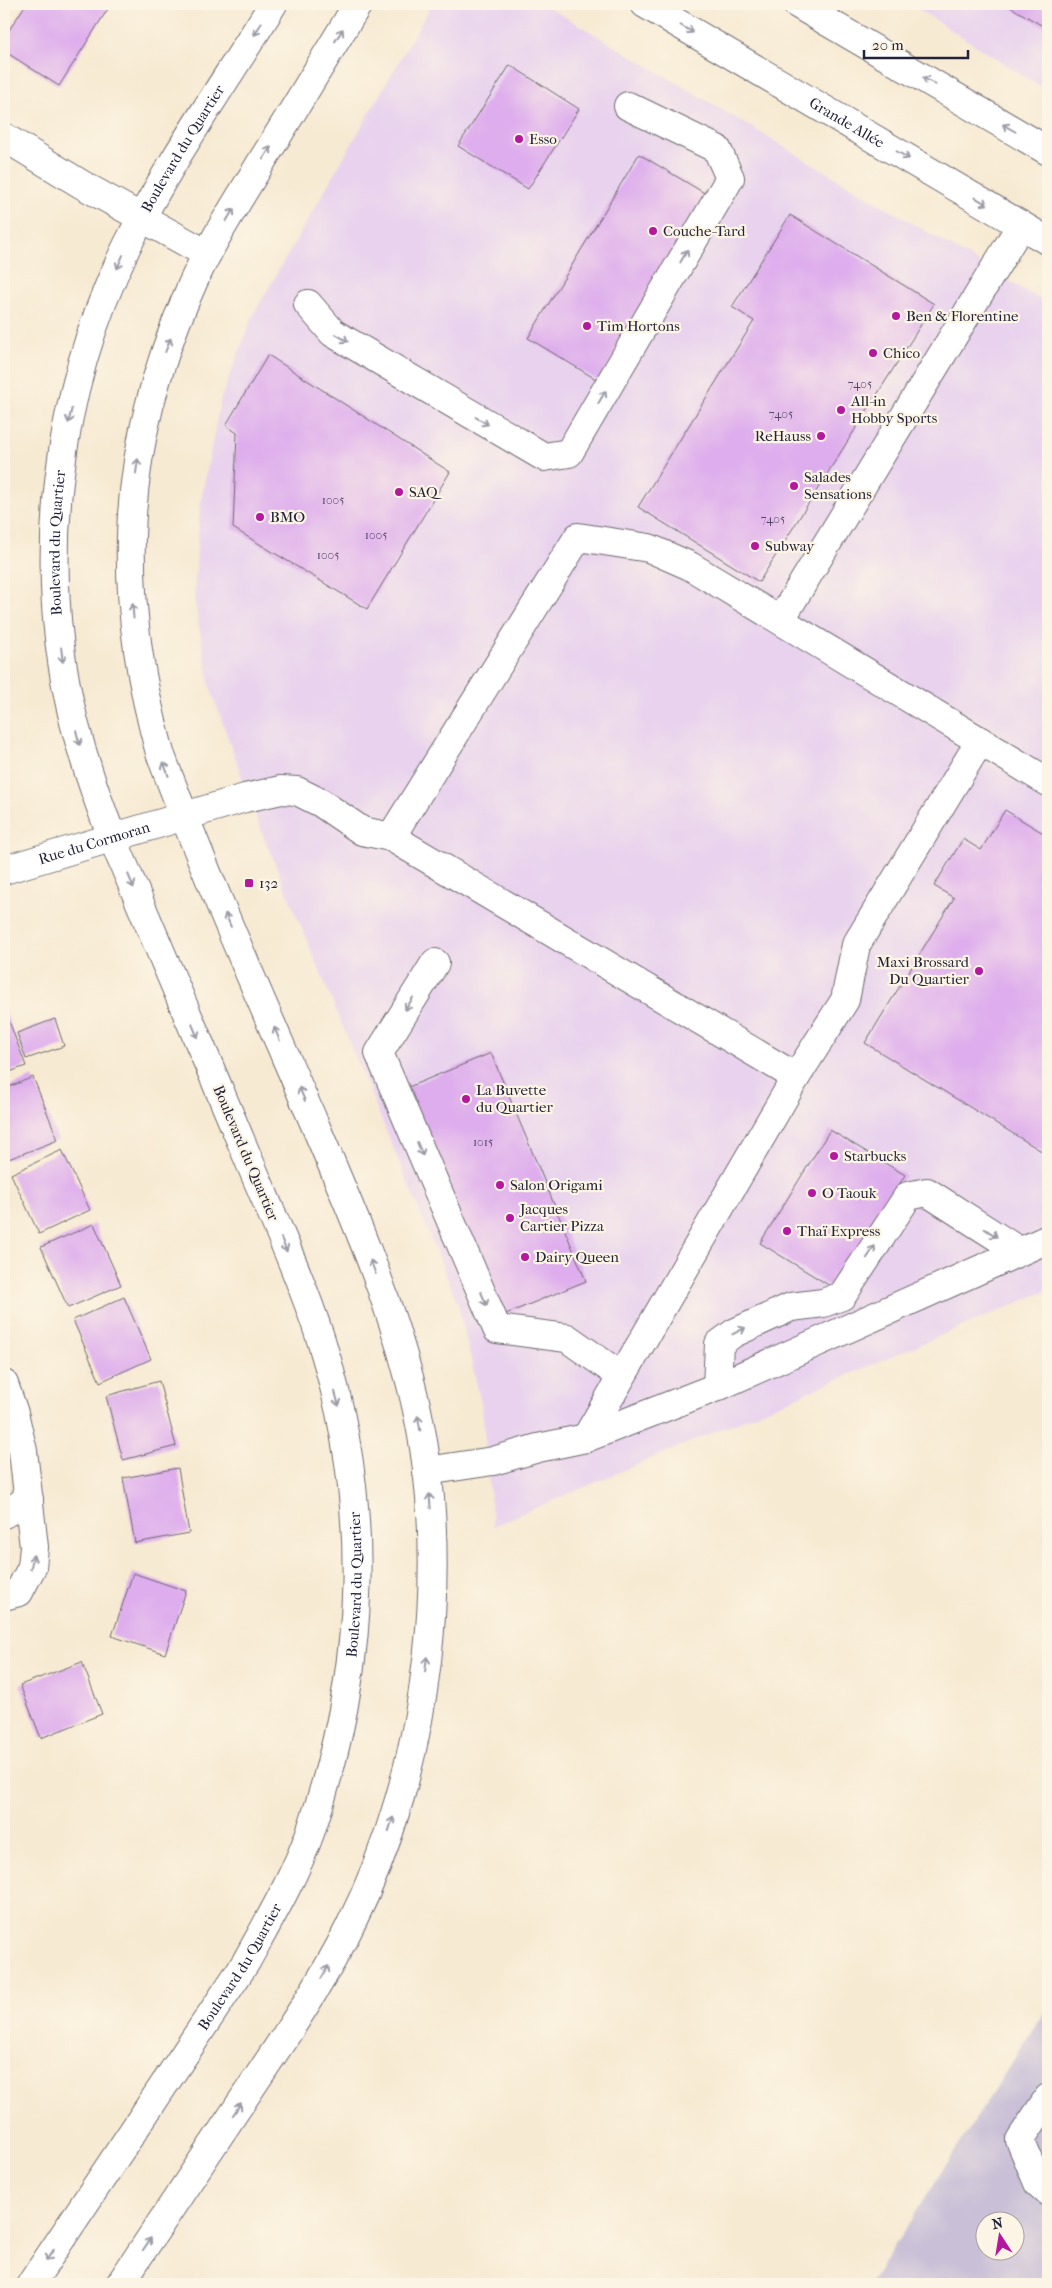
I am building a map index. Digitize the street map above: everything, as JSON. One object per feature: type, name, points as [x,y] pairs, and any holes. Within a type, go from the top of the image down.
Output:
[{"type":"main road","name":"Boulevard du Quartier","points":[[31,2284],[246,1962],[290,1877],[309,1835],[335,1748],[351,1663],[357,1567],[353,1485],[342,1418],[320,1338],[256,1176],[112,837],[90,780],[67,690],[56,582],[56,514],[63,449],[77,384],[111,282],[142,218],[189,136],[273,4]]},
{"type":"main road","points":[[120,2284],[311,1997],[351,1925],[383,1849],[413,1741],[428,1654],[433,1570],[427,1471],[411,1384],[387,1303],[353,1212],[184,815],[160,753],[138,652],[131,586],[131,520],[141,439],[152,391],[188,294],[207,254],[358,4]]},
{"type":"main road","name":"Grande Allée","points":[[645,4],[1048,241]]},
{"type":"main road","points":[[797,4],[1048,151]]},
{"type":"main road","points":[[308,304],[333,333],[544,458],[569,453],[730,178],[717,149],[628,106]]},
{"type":"main road","points":[[4,137],[207,254]]},
{"type":"main road","points":[[781,619],[1021,225]]},
{"type":"main road","points":[[391,837],[578,537],[649,548],[690,566],[781,619],[1048,782]]},
{"type":"main road","points":[[586,1438],[796,1077],[845,1000],[856,945],[980,740]]},
{"type":"main road","name":"Rue du Cormoran","points":[[4,870],[184,815],[272,791],[288,790],[301,793],[321,803],[362,831],[391,837],[796,1077]]},
{"type":"main road","points":[[435,962],[379,1053],[497,1329],[567,1338],[621,1376]]},
{"type":"main road","points":[[718,1387],[719,1344],[734,1333],[791,1307],[823,1304],[842,1296],[908,1196],[927,1192],[1020,1251]]},
{"type":"main road","points":[[427,1471],[493,1461],[538,1448],[586,1438],[718,1387],[1048,1240]]},
{"type":"main road","points":[[4,1384],[14,1413],[23,1450],[34,1547],[32,1567],[19,1592],[4,1596]]},
{"type":"main road","points":[[4,1514],[29,1500]]},
{"type":"main road","points":[[1048,2098],[1020,2140],[1038,2183],[1048,2192]]},
{"type":"shaded area","points":[[432,4],[544,4],[1048,304],[1048,1290],[493,1526],[482,1407],[458,1304],[259,825],[210,687],[194,598],[200,505],[221,398],[253,315]]},
{"type":"shaded area","points":[[910,4],[1048,4],[1048,91]]},
{"type":"shaded area","points":[[1048,2006],[1048,2284],[870,2284]]},
{"type":"building","points":[[26,4],[111,4],[59,86],[4,51],[4,38]]},
{"type":"building","points":[[1005,4],[1048,4],[1048,29]]},
{"type":"building","points":[[510,65],[579,109],[528,189],[458,146]]},
{"type":"building","points":[[639,154],[711,197],[599,381],[528,338]]},
{"type":"building","points":[[790,215],[934,304],[759,582],[638,507],[754,321],[732,307]]},
{"type":"building","points":[[268,355],[450,472],[367,609],[233,528],[237,433],[226,425]]},
{"type":"building","name":"Maxi Brossard Du Quartier","points":[[1005,810],[1048,836],[1048,1155],[865,1043],[954,898],[934,886],[963,839],[981,850]]},
{"type":"building","points":[[4,1008],[26,1066],[4,1074]]},
{"type":"building","points":[[55,1019],[64,1046],[26,1059],[17,1033]]},
{"type":"building","points":[[491,1053],[586,1281],[501,1316],[406,1088]]},
{"type":"building","points":[[33,1077],[58,1140],[6,1160],[4,1155],[4,1089]]},
{"type":"building","points":[[830,1130],[905,1175],[835,1289],[760,1243]]},
{"type":"building","points":[[62,1150],[90,1210],[39,1234],[11,1174]]},
{"type":"building","points":[[94,1224],[121,1285],[68,1308],[41,1247]]},
{"type":"building","points":[[124,1297],[151,1359],[100,1382],[73,1320]]},
{"type":"building","points":[[159,1381],[176,1446],[123,1460],[106,1396]]},
{"type":"building","points":[[178,1468],[189,1533],[135,1543],[123,1478]]},
{"type":"building","points":[[133,1573],[186,1591],[165,1654],[112,1636]]},
{"type":"building","points":[[82,1662],[102,1714],[41,1738],[20,1685]]},
{"type":"place","name":"Esso","points":[[519,139]]},
{"type":"place","name":"Couche-Tard","points":[[653,231]]},
{"type":"place","name":"Ben & Florentine","points":[[896,316]]},
{"type":"place","name":"Tim Hortons","points":[[587,326]]},
{"type":"place","name":"Chico","points":[[873,353]]},
{"type":"place","name":"All-in Hobby Sports","points":[[841,410]]},
{"type":"place","name":"ReHauss","points":[[821,436]]},
{"type":"place","name":"Salades Sensations","points":[[794,486]]},
{"type":"place","name":"SAQ","points":[[399,492]]},
{"type":"place","name":"BMO","points":[[260,517]]},
{"type":"place","name":"Subway","points":[[755,546]]},
{"type":"place","name":"132","points":[[249,883]]},
{"type":"place","name":"Maxi Brossard Du Quartier","points":[[979,971]]},
{"type":"place","name":"La Buvette du Quartier","points":[[466,1099]]},
{"type":"place","name":"Starbucks","points":[[834,1156]]},
{"type":"place","name":"Salon Origami","points":[[500,1185]]},
{"type":"place","name":"O Taouk","points":[[812,1193]]},
{"type":"place","name":"Jacques Cartier Pizza","points":[[510,1218]]},
{"type":"place","name":"Thaï Express","points":[[787,1231]]},
{"type":"place","name":"Dairy Queen","points":[[525,1257]]}]
